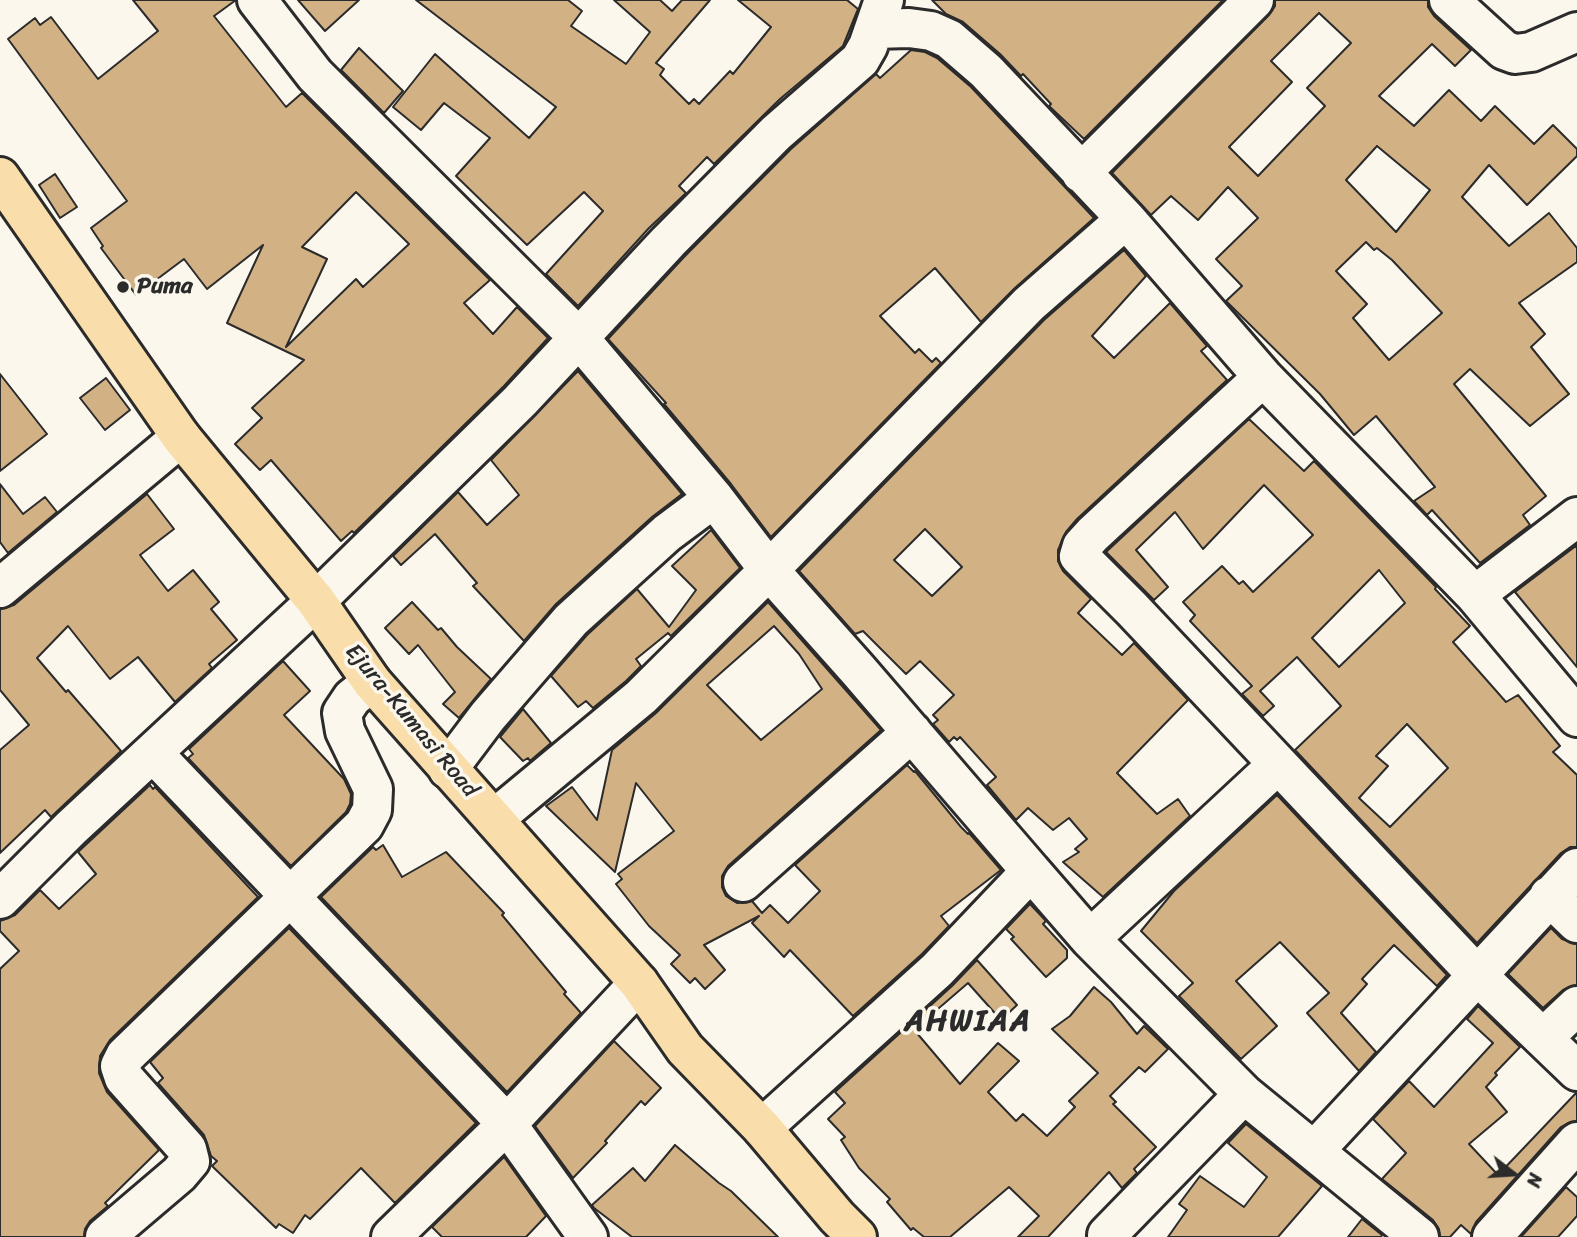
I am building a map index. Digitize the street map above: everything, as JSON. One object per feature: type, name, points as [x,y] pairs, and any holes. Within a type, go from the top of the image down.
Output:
[{"type":"main road","name":"Ejura-Kumasi Road","points":[[0,177],[181,436],[316,601],[372,682],[639,983],[685,1049],[761,1128],[857,1237]]},
{"type":"street","points":[[257,0],[315,75],[579,338],[714,498],[769,570],[1090,939],[1244,1094],[1419,1237]]},
{"type":"street","points":[[1081,173],[1254,0]]},
{"type":"street","points":[[1450,0],[1504,50],[1515,54],[1531,52],[1577,32]]},
{"type":"street","points":[[0,899],[71,828],[316,601],[520,401],[668,242],[776,133],[860,60],[879,14],[909,28],[931,31],[949,38],[986,71],[1126,219],[1263,377],[1475,595],[1577,717]]},
{"type":"street","points":[[494,819],[641,697],[1029,303],[1126,219]]},
{"type":"street","points":[[1263,377],[1093,534],[1078,551],[1079,556],[1476,974],[1577,1071]]},
{"type":"street","points":[[3,580],[181,436]]},
{"type":"street","points":[[448,769],[488,716],[571,620],[667,533],[714,498]]},
{"type":"street","points":[[1475,595],[1577,517]]},
{"type":"street","points":[[105,1237],[179,1174],[190,1161],[187,1149],[124,1078],[120,1066],[125,1056],[364,825],[372,810],[373,789],[345,731],[342,713],[352,698],[372,682]]},
{"type":"street","points":[[743,882],[912,732]]},
{"type":"street","points":[[153,753],[507,1124],[588,1237]]},
{"type":"street","points":[[1090,939],[1277,765]]},
{"type":"street","points":[[1315,1150],[1577,868]]},
{"type":"street","points":[[761,1128],[937,970],[1031,872]]},
{"type":"street","points":[[1549,897],[1577,923]]},
{"type":"street","points":[[406,1232],[639,983]]},
{"type":"street","points":[[1543,1038],[1577,1006]]},
{"type":"street","points":[[1107,1234],[1244,1094]]},
{"type":"street","points":[[1492,1237],[1577,1142]]},
{"type":"building","points":[[133,0],[236,0],[214,16],[286,107],[302,93],[490,280],[464,303],[493,334],[517,307],[548,338],[504,386],[354,533],[352,531],[341,541],[271,460],[260,470],[235,444],[262,418],[252,408],[304,360],[227,323],[263,245],[207,289],[184,259],[136,295],[101,248],[103,246],[91,228],[127,201],[8,39],[35,18],[40,25],[51,17],[98,79],[158,31]],"holes":[[[356,192],[409,244],[363,287],[356,279],[286,347],[327,259],[302,247]]]},
{"type":"building","points":[[298,0],[359,0],[325,31]]},
{"type":"building","points":[[416,0],[568,0],[582,11],[571,26],[626,64],[650,32],[614,0],[660,0],[672,11],[682,0],[710,0],[656,63],[664,69],[660,75],[689,104],[694,99],[699,104],[730,71],[733,74],[771,27],[738,0],[847,0],[858,9],[843,46],[780,99],[714,164],[707,157],[679,186],[686,193],[649,228],[578,306],[546,274],[603,211],[584,192],[527,245],[456,176],[490,138],[444,103],[421,130],[393,107],[435,54],[529,138],[556,107]]},
{"type":"building","points":[[932,0],[1223,0],[1084,139],[1049,106],[1051,104],[1023,74],[1021,76],[963,22],[946,14]]},
{"type":"building","points":[[1275,0],[1428,0],[1428,7],[1434,16],[1471,50],[1455,66],[1432,44],[1379,96],[1414,126],[1449,90],[1481,121],[1495,106],[1534,144],[1553,125],[1577,149],[1577,156],[1527,205],[1489,165],[1462,197],[1509,246],[1549,213],[1577,248],[1577,262],[1519,303],[1545,334],[1531,347],[1569,394],[1530,426],[1470,369],[1454,384],[1546,496],[1523,515],[1530,525],[1480,563],[1432,510],[1427,515],[1414,501],[1435,487],[1376,416],[1354,435],[1320,394],[1226,301],[1242,286],[1216,259],[1258,218],[1228,187],[1198,220],[1171,196],[1151,215],[1112,173],[1275,6]],"holes":[[[1319,13],[1351,43],[1307,88],[1325,106],[1258,176],[1229,147],[1292,82],[1271,61]],[[1377,146],[1430,190],[1396,232],[1346,180]],[[1366,242],[1392,260],[1442,313],[1389,360],[1353,318],[1367,304],[1336,271]]]},
{"type":"building","points":[[359,48],[403,91],[384,113],[341,70]]},
{"type":"building","points":[[911,50],[925,52],[937,58],[971,87],[1094,218],[981,322],[935,268],[880,316],[915,353],[919,349],[932,362],[936,358],[941,363],[771,537],[664,404],[666,403],[608,339],[684,257],[791,149],[876,74],[880,78]]},
{"type":"building","points":[[55,174],[77,207],[60,218],[39,185]]},
{"type":"building","points":[[1124,250],[1146,276],[1092,336],[1114,358],[1170,303],[1207,346],[1201,351],[1227,380],[1077,519],[1066,532],[1058,550],[1058,561],[1063,571],[1091,599],[1078,613],[1122,655],[1134,643],[1188,700],[1117,773],[1157,814],[1178,799],[1190,816],[1103,897],[1063,862],[1079,852],[1075,849],[1087,839],[1069,818],[1053,830],[1028,808],[1016,820],[987,785],[996,777],[960,737],[957,740],[954,737],[949,742],[933,724],[938,720],[933,715],[954,695],[920,661],[906,674],[863,631],[855,634],[799,571],[1044,320]],"holes":[[[925,529],[962,567],[932,596],[894,560]]]},
{"type":"building","points":[[578,371],[682,494],[652,517],[556,604],[524,641],[473,586],[477,583],[435,534],[401,565],[393,556],[458,492],[487,525],[519,495],[491,460]]},
{"type":"building","points":[[0,374],[47,434],[0,471]]},
{"type":"building","points":[[106,378],[130,410],[105,430],[80,398]]},
{"type":"building","points":[[1249,419],[1304,471],[1314,461],[1470,626],[1453,642],[1506,702],[1518,695],[1560,746],[1553,752],[1577,775],[1577,847],[1570,847],[1561,853],[1477,943],[1295,750],[1341,706],[1297,657],[1260,691],[1274,706],[1263,716],[1242,694],[1252,686],[1190,621],[1195,615],[1183,602],[1222,566],[1239,584],[1243,581],[1253,592],[1313,535],[1264,485],[1203,549],[1175,512],[1136,550],[1168,587],[1154,600],[1106,552]],"holes":[[[1379,570],[1405,603],[1339,667],[1312,638]],[[1407,724],[1448,768],[1390,827],[1359,798],[1388,766],[1376,756]]]},
{"type":"building","points":[[0,484],[23,514],[45,497],[57,512],[8,553],[0,542]]},
{"type":"building","points":[[147,494],[174,529],[140,555],[168,591],[193,570],[219,602],[211,609],[237,640],[209,664],[212,668],[175,702],[138,657],[110,679],[68,626],[37,658],[121,751],[51,817],[45,810],[0,853],[0,750],[29,725],[0,690],[0,609],[14,605]]},
{"type":"building","points":[[711,530],[740,568],[671,636],[668,633],[636,659],[641,666],[626,681],[593,708],[586,701],[578,707],[551,676],[587,635],[637,589],[669,627],[696,590],[672,566]]},
{"type":"building","points":[[1577,545],[1577,667],[1515,592]]},
{"type":"building","points":[[412,602],[491,679],[459,718],[443,704],[455,692],[418,645],[409,654],[385,628]]},
{"type":"building","points":[[768,602],[881,730],[728,866],[722,876],[722,887],[726,896],[737,903],[752,901],[762,913],[770,905],[788,923],[820,891],[795,865],[907,765],[1001,870],[941,916],[949,926],[853,1016],[790,950],[784,957],[752,923],[759,916],[704,945],[725,970],[705,989],[695,978],[690,983],[671,964],[680,955],[649,926],[616,884],[622,879],[618,874],[674,831],[636,783],[615,872],[546,806],[572,787],[597,820],[612,750],[656,713]],"holes":[[[774,626],[799,654],[822,689],[761,740],[707,685]]]},
{"type":"building","points":[[283,661],[310,691],[284,715],[344,779],[351,794],[346,812],[291,866],[188,758],[193,754],[189,749]]},
{"type":"building","points":[[523,709],[551,743],[530,761],[528,758],[523,761],[500,737]]},
{"type":"building","points":[[150,785],[153,789],[155,787],[258,897],[110,1040],[100,1056],[99,1073],[107,1092],[159,1150],[105,1203],[108,1206],[90,1221],[84,1237],[0,1237],[0,969],[19,951],[0,931],[0,921],[15,915],[40,890],[59,909],[96,874],[78,852]]},
{"type":"building","points":[[1277,795],[1447,975],[1437,986],[1394,945],[1362,979],[1367,984],[1341,1013],[1376,1052],[1359,1071],[1307,1013],[1329,993],[1280,942],[1236,981],[1277,1026],[1241,1059],[1179,996],[1193,983],[1141,931],[1174,891]]},
{"type":"building","points":[[383,845],[402,877],[446,852],[504,913],[502,915],[581,1013],[507,1092],[321,897],[373,847],[376,850]]},
{"type":"building","points":[[1030,904],[1046,921],[1043,924],[1067,950],[1067,958],[1046,977],[1011,939],[1014,937],[1006,929]]},
{"type":"building","points":[[289,928],[476,1123],[395,1203],[361,1168],[310,1219],[305,1215],[293,1233],[279,1224],[276,1228],[212,1166],[217,1161],[211,1156],[204,1135],[158,1083],[163,1078],[150,1062]]},
{"type":"building","points":[[1551,928],[1562,939],[1577,944],[1577,985],[1563,990],[1543,1008],[1508,974]]},
{"type":"building","points":[[977,960],[1017,1005],[1001,1020],[968,983],[924,1021],[926,1024],[916,1032],[960,1084],[998,1043],[1019,1061],[988,1092],[1016,1121],[1023,1114],[1047,1136],[1075,1107],[1069,1101],[1098,1073],[1052,1029],[1070,1016],[1094,987],[1111,1002],[1137,1034],[1144,1026],[1168,1049],[1145,1072],[1139,1067],[1110,1096],[1116,1102],[1113,1104],[1156,1147],[1134,1169],[1137,1173],[1122,1188],[1109,1172],[1048,1237],[1018,1237],[1039,1216],[1009,1187],[950,1237],[924,1237],[913,1228],[911,1230],[887,1202],[890,1199],[859,1168],[841,1140],[845,1137],[828,1119],[845,1103],[835,1092]]},
{"type":"building","points":[[1478,1006],[1520,1047],[1495,1073],[1497,1075],[1486,1087],[1507,1112],[1469,1144],[1498,1175],[1577,1092],[1577,1121],[1561,1127],[1476,1222],[1471,1234],[1461,1225],[1450,1237],[1440,1237],[1439,1229],[1433,1220],[1382,1179],[1406,1153],[1373,1119],[1409,1081],[1434,1107],[1493,1043],[1467,1019]]},
{"type":"building","points":[[614,1041],[661,1088],[645,1105],[641,1101],[605,1141],[607,1143],[573,1178],[535,1126]]},
{"type":"building","points":[[1246,1124],[1322,1186],[1278,1237],[1168,1237],[1187,1210],[1179,1204],[1200,1176],[1244,1207],[1267,1177],[1228,1143]]},
{"type":"building","points":[[675,1145],[731,1191],[778,1237],[632,1237],[594,1208],[592,1205],[633,1168],[645,1181]]},
{"type":"building","points":[[504,1157],[546,1216],[526,1237],[442,1237],[432,1227]]},
{"type":"building","points":[[1566,1187],[1577,1197],[1577,1216],[1558,1237],[1521,1237]]},
{"type":"building","points":[[1362,1219],[1382,1235],[1381,1237],[1348,1237]]},
{"type":"place","name":"Puma","points":[[123,287]]},
{"type":"district","name":"AHWIAA","points":[[968,1022]]}]
